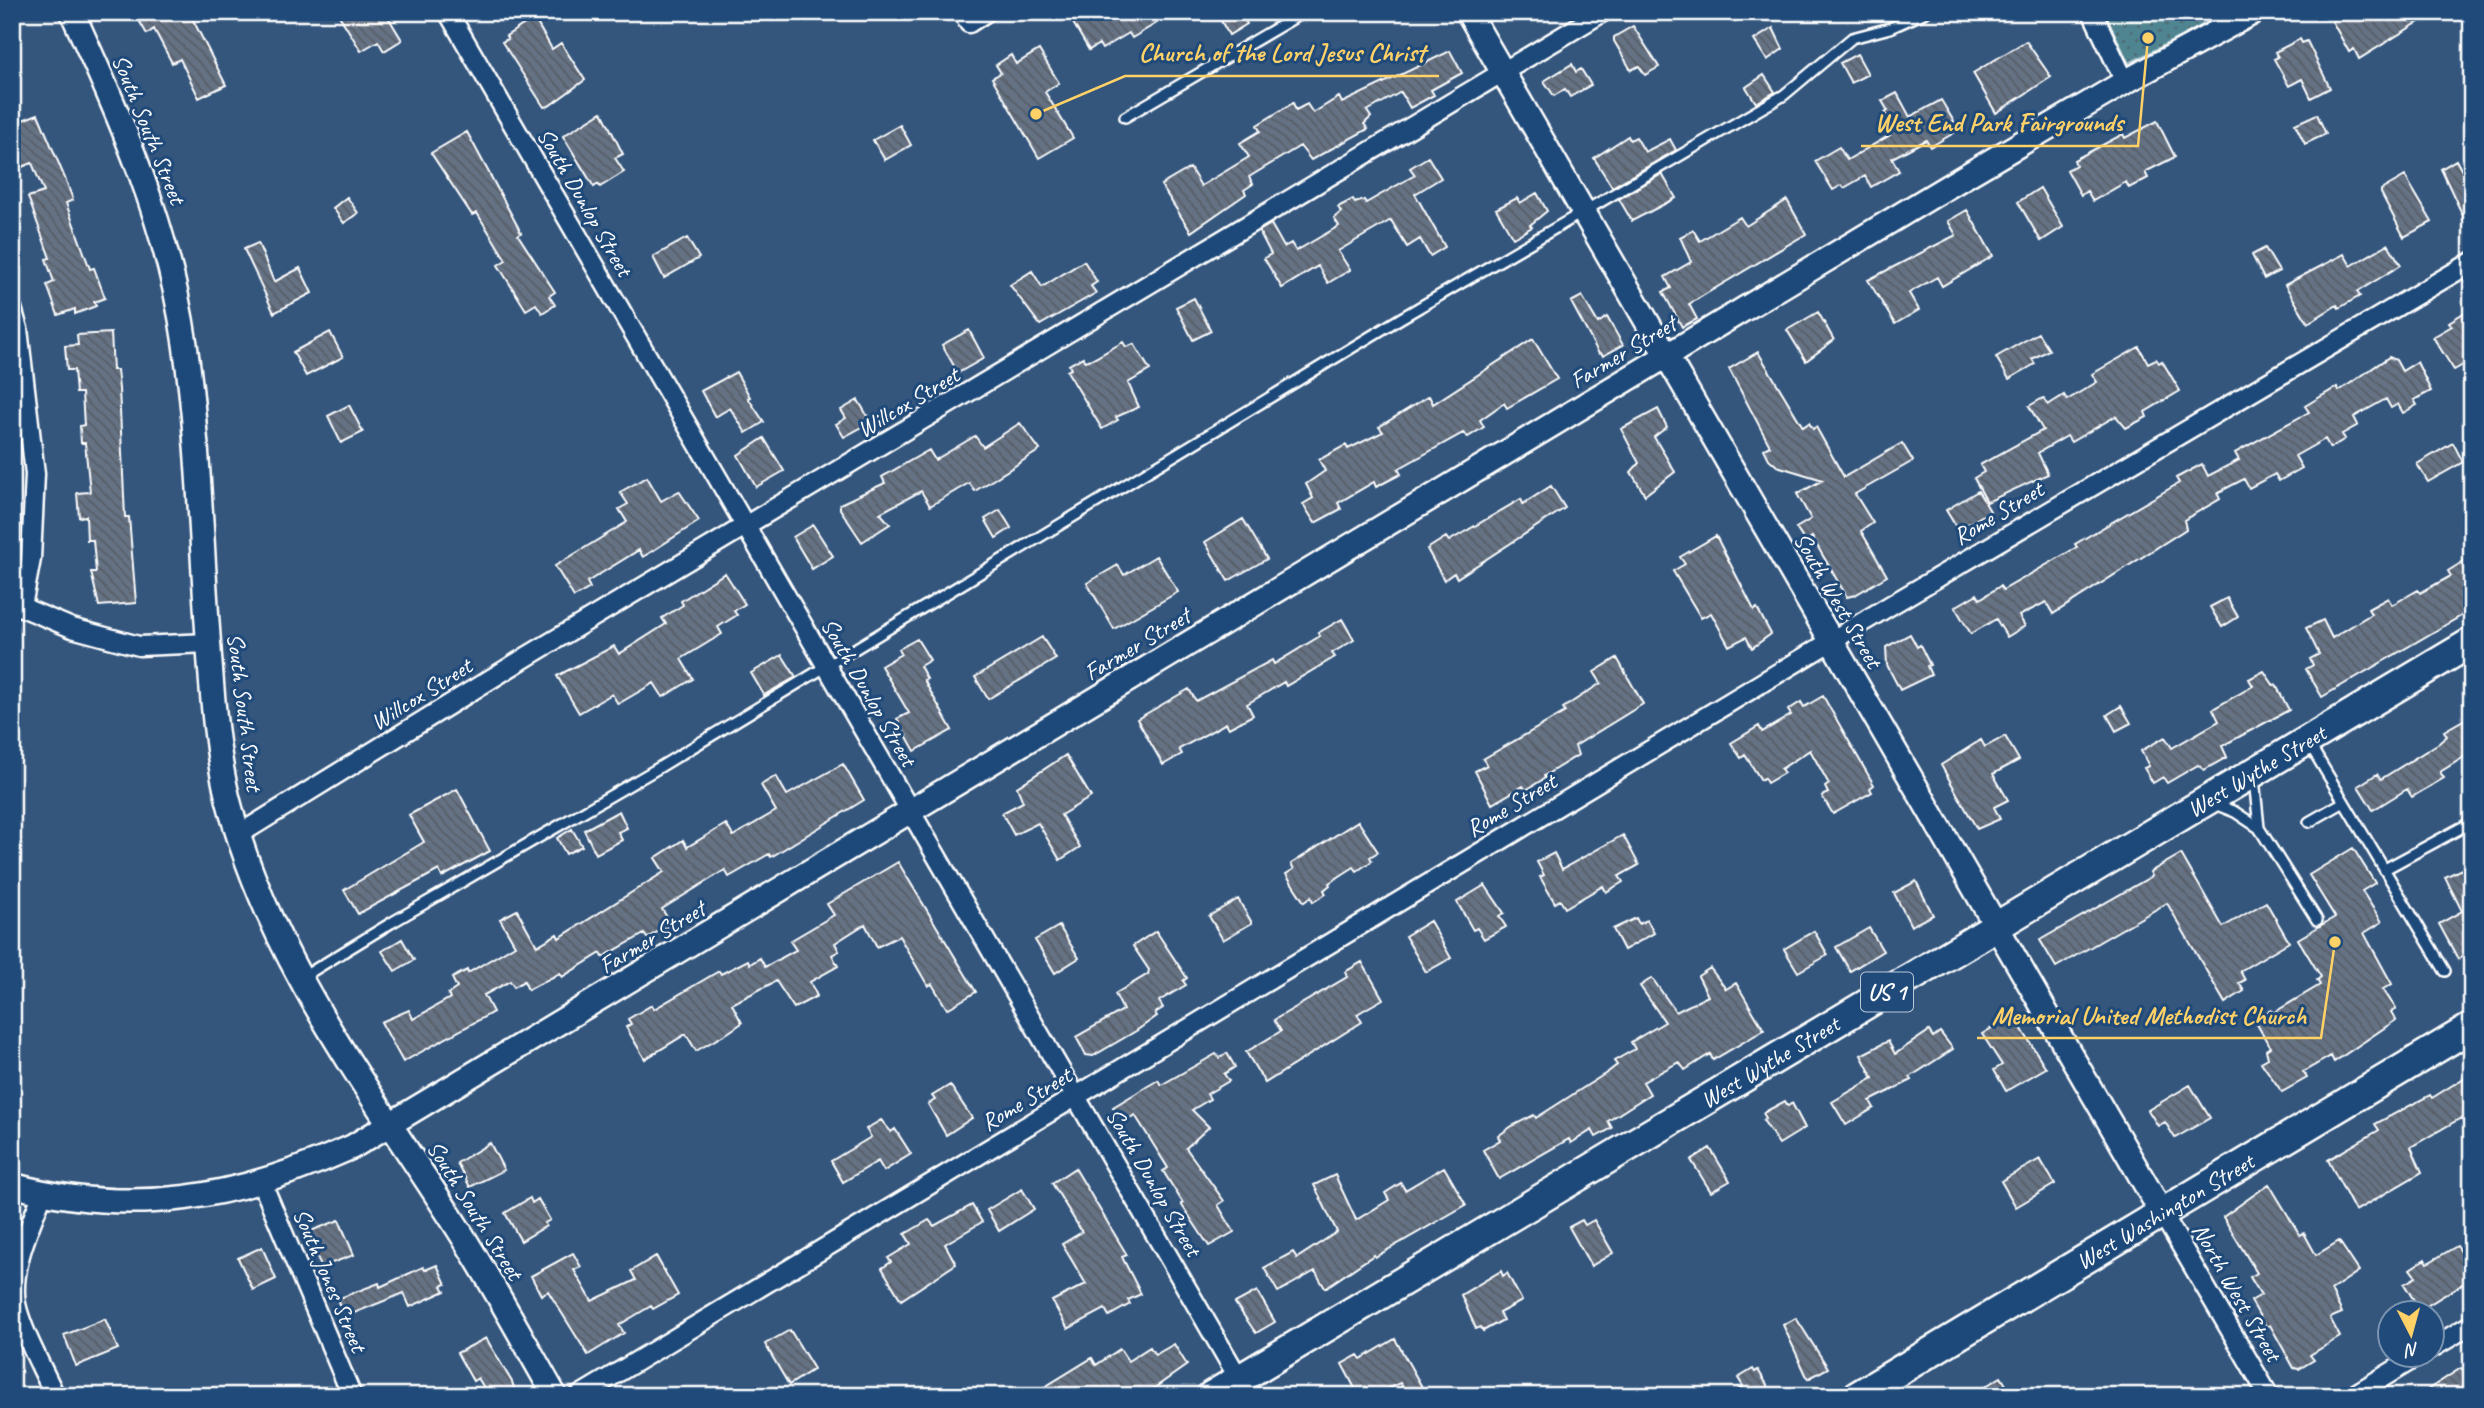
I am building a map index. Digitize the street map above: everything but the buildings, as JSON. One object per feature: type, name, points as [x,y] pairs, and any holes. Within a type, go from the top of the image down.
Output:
[{"type":"main road","name":"West Wythe Street","points":[[1211,1396],[1244,1387],[1997,927],[2472,642]]},
{"type":"main road","name":"West Washington Street","points":[[1857,1396],[2472,1027]]},
{"type":"street","name":"South South Street","points":[[72,12],[135,152],[154,206],[175,285],[193,418],[218,748],[238,835],[254,879],[301,978],[390,1126],[460,1231],[555,1396]]},
{"type":"street","name":"South Dunlop Street","points":[[448,12],[1244,1387]]},
{"type":"street","points":[[966,18],[986,12]]},
{"type":"street","name":"South West Street","points":[[1468,12],[2162,1213]]},
{"type":"street","name":"Willcox Street","points":[[238,835],[1603,12]]},
{"type":"street","points":[[2092,12],[2125,82]]},
{"type":"street","name":"Farmer Street","points":[[12,1185],[43,1193],[97,1201],[179,1200],[262,1183],[308,1167],[390,1126],[1666,356],[2125,82],[2254,12]]},
{"type":"street","name":"Rome Street","points":[[579,1396],[1831,641],[2472,262]]},
{"type":"street","points":[[12,307],[18,328],[35,474],[31,559],[17,604],[72,628],[139,646],[209,643]]},
{"type":"street","name":"South Jones Street","points":[[262,1183],[352,1396]]},
{"type":"street","points":[[43,1193],[18,1267],[15,1308],[55,1396]]},
{"type":"street","name":"North West Street","points":[[2162,1213],[2269,1396]]},
{"type":"street","points":[[2446,1339],[2472,1324]]},
{"type":"street","points":[[2353,1396],[2395,1370]]},
{"type":"lane","points":[[1125,117],[1304,12]]},
{"type":"lane","points":[[301,978],[826,667],[1583,211],[1784,95],[1852,38],[1890,28],[1926,12]]},
{"type":"lane","points":[[2307,740],[2445,971]]},
{"type":"lane","points":[[2254,774],[2259,828]]},
{"type":"lane","points":[[2207,801],[2235,812],[2259,828],[2317,920]]},
{"type":"lane","points":[[2309,822],[2344,802]]},
{"type":"lane","points":[[2385,869],[2472,822]]},
{"type":"green space","points":[[2104,12],[2230,12],[2129,63]]},
{"type":"place","name":"West End Park Fairgrounds","points":[[2148,38]]},
{"type":"place","name":"Church of the Lord Jesus Christ","points":[[1036,114]]},
{"type":"place","name":"Memorial United Methodist Church","points":[[2335,942]]}]
